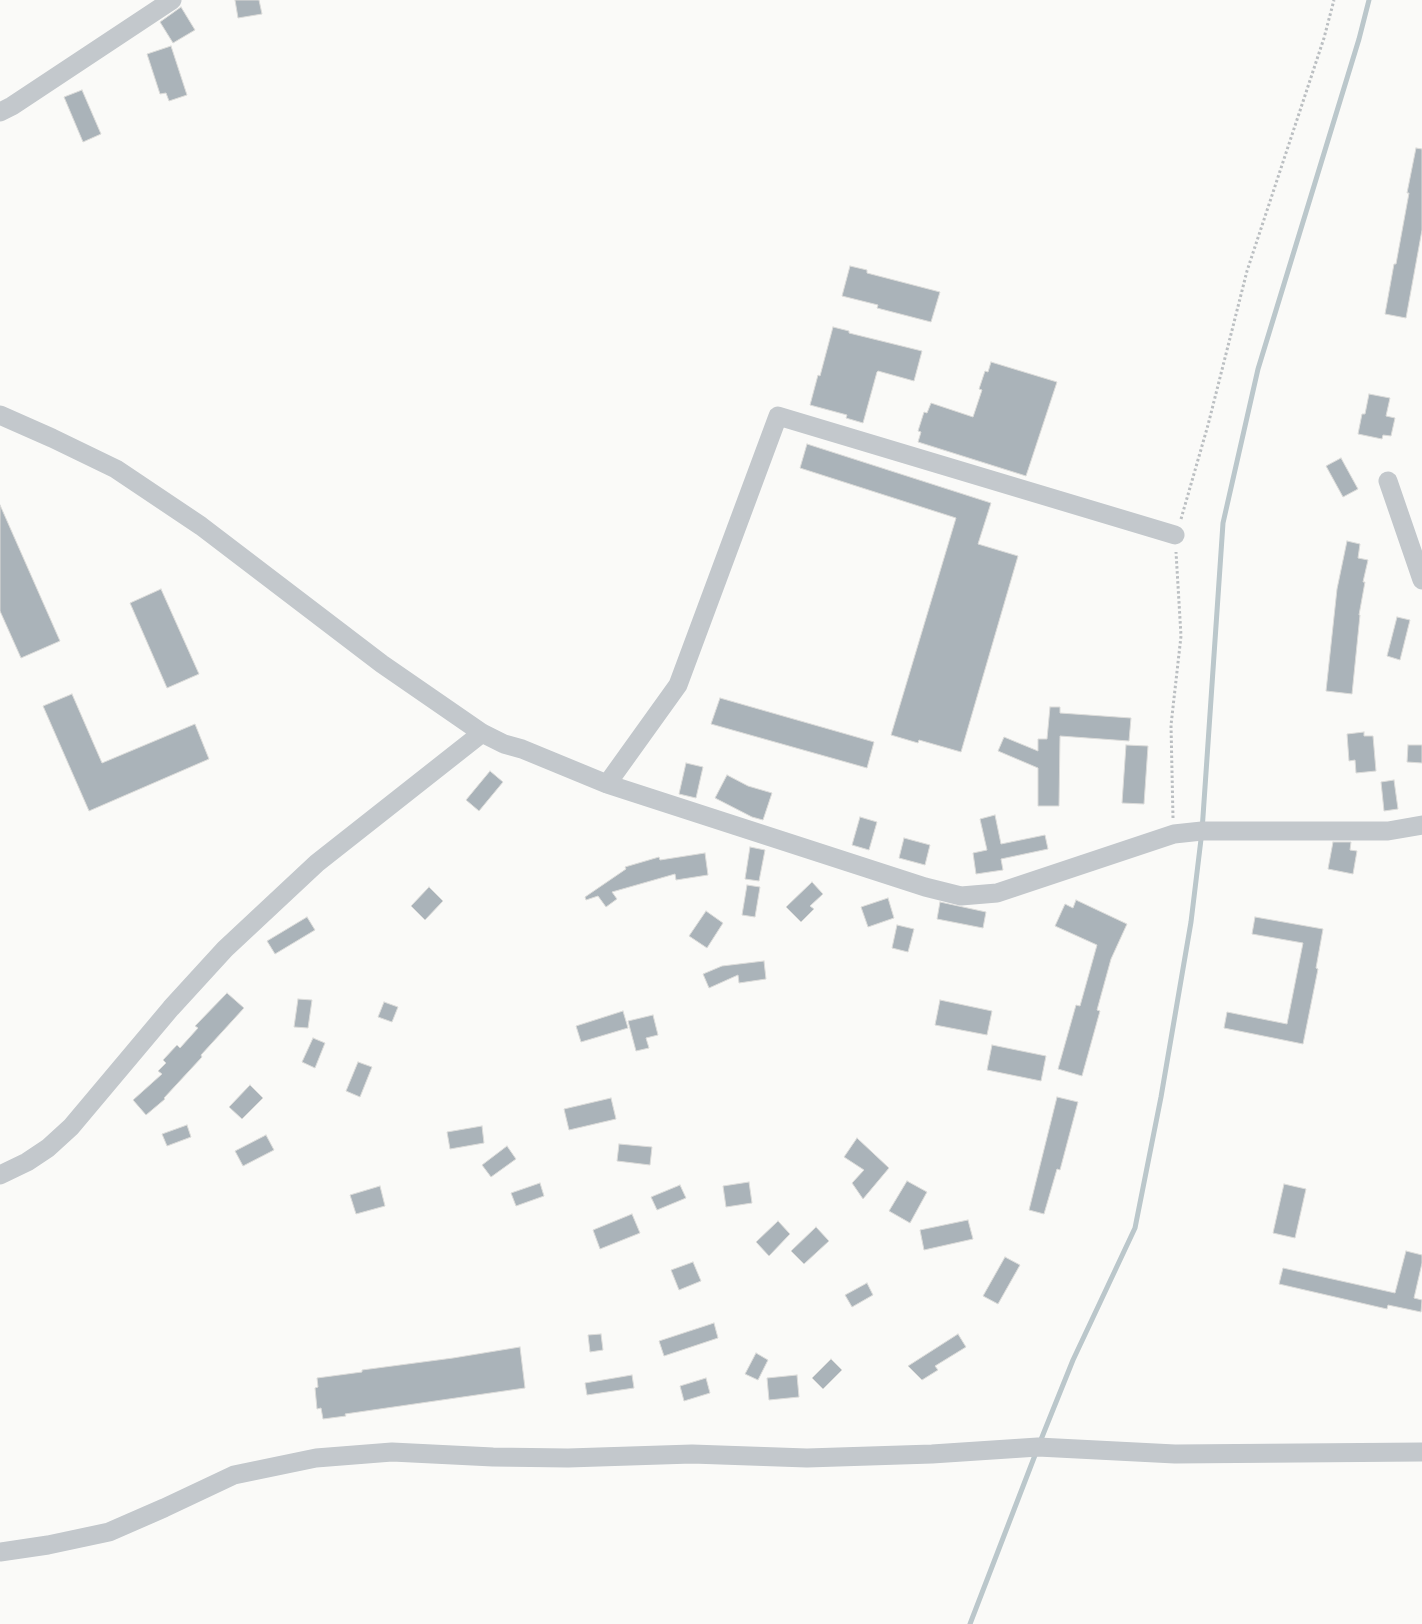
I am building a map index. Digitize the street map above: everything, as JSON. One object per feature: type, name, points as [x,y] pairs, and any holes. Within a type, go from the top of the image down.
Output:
[{"type":"street","points":[[0,112],[12,106],[172,0]]},
{"type":"street","points":[[0,415],[116,469],[201,526],[382,664],[482,733],[504,744],[522,749],[607,784],[925,888],[961,896],[997,893],[1174,834],[1202,831],[1388,831],[1422,825]]},
{"type":"street","points":[[607,784],[678,685],[778,416],[1176,534]]},
{"type":"street","points":[[1388,482],[1422,580]]},
{"type":"street","points":[[0,1175],[27,1162],[48,1148],[71,1127],[171,1008],[225,949],[318,863],[482,733]]},
{"type":"street","points":[[0,1552],[48,1545],[109,1532],[234,1475],[316,1458],[392,1452],[493,1457],[568,1458],[692,1454],[807,1458],[932,1454],[1038,1447],[1175,1454],[1422,1452]]},
{"type":"path","points":[[1174,834],[1171,725],[1181,636],[1176,534],[1208,425],[1246,271],[1324,38],[1334,0]]},
{"type":"building","points":[[235,0],[259,0],[262,14],[238,18]]},
{"type":"building","points":[[181,7],[195,30],[173,43],[160,22]]},
{"type":"building","points":[[171,46],[187,95],[169,101],[166,93],[160,94],[147,54]]},
{"type":"building","points":[[82,90],[101,134],[83,142],[64,97]]},
{"type":"building","points":[[1416,148],[1422,149],[1422,230],[1406,318],[1385,314],[1394,264],[1396,264]]},
{"type":"building","points":[[850,266],[867,270],[867,273],[940,292],[931,322],[877,308],[878,305],[842,296]]},
{"type":"building","points":[[833,327],[849,331],[849,333],[922,351],[914,381],[877,372],[863,423],[846,418],[847,415],[810,405]]},
{"type":"building","points":[[991,362],[1057,382],[1026,476],[918,442],[921,432],[918,431],[924,412],[927,413],[931,403],[973,417],[982,390],[979,389],[985,371],[988,372]]},
{"type":"building","points":[[1369,394],[1390,398],[1386,416],[1395,418],[1391,436],[1383,435],[1382,439],[1358,434]]},
{"type":"building","points":[[807,444],[991,503],[978,544],[1018,556],[961,752],[919,740],[918,743],[891,735],[956,518],[800,468]]},
{"type":"building","points":[[1341,458],[1358,489],[1343,497],[1326,466]]},
{"type":"building","points":[[0,505],[60,641],[21,658],[0,611]]},
{"type":"building","points":[[1347,541],[1360,544],[1358,558],[1368,560],[1359,615],[1352,694],[1326,691],[1337,589]]},
{"type":"building","points":[[161,589],[199,674],[167,688],[130,603]]},
{"type":"building","points":[[1397,617],[1410,620],[1400,660],[1387,656]]},
{"type":"building","points":[[72,694],[102,763],[195,724],[209,759],[89,811],[43,706]]},
{"type":"building","points":[[720,698],[874,742],[867,768],[711,724]]},
{"type":"building","points":[[1050,707],[1060,707],[1060,713],[1131,718],[1129,741],[1060,736],[1059,806],[1038,806],[1038,768],[998,751],[1004,737],[1038,751],[1038,739],[1047,739]]},
{"type":"building","points":[[1364,732],[1364,736],[1373,736],[1376,771],[1356,773],[1355,760],[1349,761],[1347,734]]},
{"type":"building","points":[[1126,745],[1148,746],[1144,804],[1122,803]]},
{"type":"building","points":[[1408,745],[1422,745],[1422,763],[1407,762]]},
{"type":"building","points":[[686,763],[703,767],[696,798],[679,794]]},
{"type":"building","points":[[490,771],[503,782],[479,811],[466,800]]},
{"type":"building","points":[[727,775],[748,786],[772,793],[763,820],[752,817],[715,798]]},
{"type":"building","points":[[1394,780],[1398,809],[1384,811],[1381,782]]},
{"type":"building","points":[[995,815],[1001,844],[1045,835],[1048,849],[1001,859],[1003,870],[976,874],[973,853],[987,850],[980,819]]},
{"type":"building","points":[[860,817],[877,822],[869,850],[852,845]]},
{"type":"building","points":[[904,838],[930,845],[925,865],[899,858]]},
{"type":"building","points":[[1333,842],[1351,842],[1350,850],[1357,851],[1353,874],[1328,869]]},
{"type":"building","points":[[750,847],[765,850],[759,881],[745,879]]},
{"type":"building","points":[[705,853],[708,875],[676,880],[675,874],[612,892],[617,899],[606,907],[598,896],[586,900],[585,897],[626,869],[625,867],[659,857],[660,860]]},
{"type":"building","points":[[812,882],[823,894],[810,906],[814,909],[801,922],[786,907]]},
{"type":"building","points":[[747,885],[760,887],[755,917],[742,915]]},
{"type":"building","points":[[429,887],[443,901],[425,920],[411,906]]},
{"type":"building","points":[[888,898],[894,918],[868,927],[861,907]]},
{"type":"building","points":[[1076,900],[1127,924],[1111,959],[1097,1010],[1100,1011],[1082,1076],[1058,1069],[1076,1005],[1080,1006],[1097,945],[1055,926],[1065,904],[1073,908]]},
{"type":"building","points":[[940,902],[986,912],[983,928],[937,919]]},
{"type":"building","points":[[706,911],[723,923],[707,948],[689,936]]},
{"type":"building","points":[[307,917],[315,930],[275,954],[267,941]]},
{"type":"building","points":[[1255,917],[1323,929],[1316,968],[1318,969],[1303,1044],[1224,1028],[1227,1012],[1287,1024],[1303,943],[1252,934]]},
{"type":"building","points":[[897,925],[914,929],[908,952],[892,948]]},
{"type":"building","points":[[764,961],[766,979],[739,983],[738,975],[709,988],[703,974],[722,966]]},
{"type":"building","points":[[227,993],[244,1008],[201,1055],[202,1057],[165,1099],[146,1115],[133,1100],[162,1074],[158,1071],[166,1063],[163,1060],[177,1045],[180,1048],[198,1028],[195,1026]]},
{"type":"building","points":[[298,999],[312,1000],[308,1028],[294,1027]]},
{"type":"building","points":[[940,1000],[992,1011],[987,1035],[935,1025]]},
{"type":"building","points":[[384,1002],[398,1007],[392,1022],[378,1017]]},
{"type":"building","points":[[623,1011],[628,1028],[581,1042],[576,1026]]},
{"type":"building","points":[[653,1015],[658,1035],[646,1038],[649,1048],[636,1051],[628,1021]]},
{"type":"building","points":[[313,1038],[325,1043],[315,1068],[302,1062]]},
{"type":"building","points":[[992,1045],[1046,1056],[1041,1081],[987,1070]]},
{"type":"building","points":[[358,1062],[372,1067],[360,1097],[346,1091]]},
{"type":"building","points":[[250,1085],[263,1098],[242,1119],[229,1107]]},
{"type":"building","points":[[1057,1097],[1078,1102],[1060,1170],[1057,1169],[1044,1214],[1029,1210]]},
{"type":"building","points":[[611,1098],[616,1119],[569,1130],[564,1109]]},
{"type":"building","points":[[187,1125],[191,1137],[167,1146],[162,1134]]},
{"type":"building","points":[[482,1126],[484,1143],[450,1149],[447,1132]]},
{"type":"building","points":[[266,1135],[274,1150],[243,1166],[235,1151]]},
{"type":"building","points":[[857,1138],[889,1168],[863,1199],[852,1183],[864,1170],[844,1157]]},
{"type":"building","points":[[619,1144],[652,1147],[650,1165],[617,1161]]},
{"type":"building","points":[[507,1146],[516,1159],[491,1177],[482,1165]]},
{"type":"building","points":[[907,1181],[927,1192],[910,1223],[889,1211]]},
{"type":"building","points":[[749,1182],[752,1203],[726,1207],[723,1186]]},
{"type":"building","points":[[540,1183],[544,1196],[516,1206],[511,1193]]},
{"type":"building","points":[[1284,1184],[1306,1189],[1295,1238],[1273,1233]]},
{"type":"building","points":[[680,1185],[686,1198],[657,1210],[651,1197]]},
{"type":"building","points":[[380,1186],[385,1206],[356,1214],[350,1195]]},
{"type":"building","points":[[632,1214],[640,1233],[600,1249],[593,1230]]},
{"type":"building","points":[[968,1220],[973,1239],[924,1250],[920,1230]]},
{"type":"building","points":[[778,1221],[790,1234],[769,1256],[756,1242]]},
{"type":"building","points":[[816,1227],[829,1241],[804,1264],[791,1251]]},
{"type":"building","points":[[1406,1251],[1422,1255],[1414,1298],[1422,1300],[1421,1312],[1388,1305],[1387,1309],[1279,1284],[1283,1268],[1395,1293]]},
{"type":"building","points":[[1005,1257],[1020,1265],[998,1304],[983,1296]]},
{"type":"building","points":[[693,1262],[701,1281],[679,1290],[671,1270]]},
{"type":"building","points":[[867,1283],[873,1295],[852,1307],[845,1295]]},
{"type":"building","points":[[714,1323],[718,1338],[664,1356],[659,1341]]},
{"type":"building","points":[[601,1334],[603,1350],[590,1352],[588,1335]]},
{"type":"building","points":[[958,1334],[966,1347],[935,1366],[938,1370],[922,1380],[908,1366]]},
{"type":"building","points":[[520,1347],[525,1388],[345,1414],[346,1416],[323,1419],[321,1408],[317,1409],[315,1388],[318,1387],[317,1378]]},
{"type":"building","points":[[756,1353],[768,1360],[758,1380],[745,1374]]},
{"type":"building","points":[[831,1359],[842,1370],[823,1389],[812,1378]]},
{"type":"building","points":[[632,1375],[634,1388],[587,1395],[585,1383]]},
{"type":"building","points":[[797,1375],[799,1397],[769,1400],[767,1378]]},
{"type":"building","points":[[706,1378],[710,1393],[684,1401],[680,1386]]},
{"type":"waterway","points":[[1040,1442],[1073,1360],[1135,1228],[1161,1097],[1191,922],[1202,831],[1223,523],[1258,369],[1359,39],[1369,0]]},
{"type":"waterway","points":[[970,1624],[1037,1450]]}]
